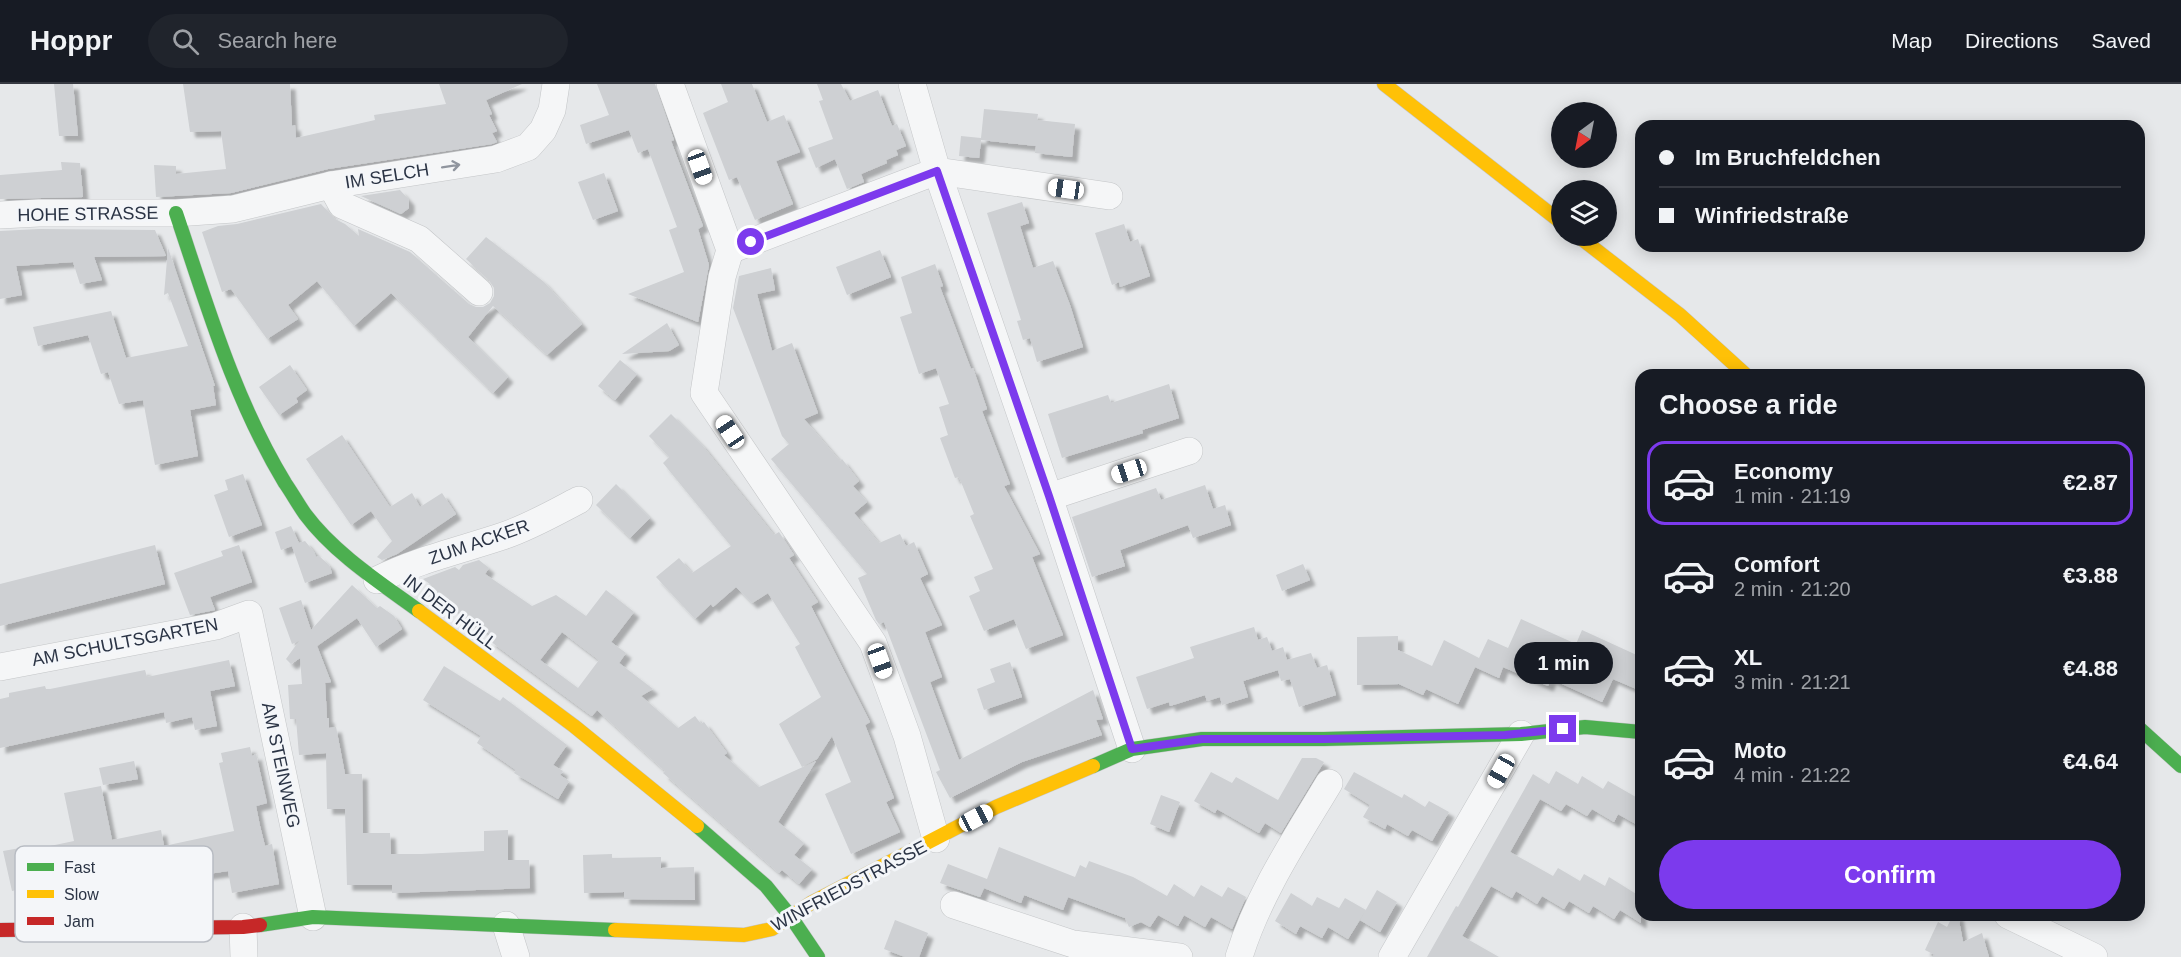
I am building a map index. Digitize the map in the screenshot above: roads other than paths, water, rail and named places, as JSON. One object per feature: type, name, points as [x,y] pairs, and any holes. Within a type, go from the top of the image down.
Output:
[{"type":"street","name":"IM SELCH","points":[[176,213],[233,209],[331,185],[496,159],[528,147],[543,130],[552,110],[556,84]]},
{"type":"street","points":[[670,84],[730,250],[722,277],[704,393],[873,643],[907,736],[936,839]]},
{"type":"street","points":[[912,84],[937,171],[1049,496],[1132,749]]},
{"type":"street","points":[[1384,84],[1551,214]]},
{"type":"street","points":[[730,250],[937,171],[1109,196]]},
{"type":"street","points":[[331,185],[342,205],[419,239],[479,292]]},
{"type":"street","name":"HOHE STRASSE","points":[[0,215],[176,213]]},
{"type":"street","name":"IN DER HÜLL","points":[[176,213],[227,366],[264,448],[305,514],[329,540],[377,580],[574,726],[766,886],[791,917],[818,957]]},
{"type":"street","points":[[1591,246],[1680,315],[1739,369]]},
{"type":"street","points":[[1049,496],[1189,451]]},
{"type":"street","name":"ZUM ACKER","points":[[377,580],[422,562],[506,535],[579,500]]},
{"type":"street","name":"AM SCHULTSGARTEN","points":[[0,667],[216,626],[249,614]]},
{"type":"street","name":"AM STEINWEG","points":[[249,614],[313,917]]},
{"type":"street","name":"WINFRIEDSTRASSE","points":[[213,927],[243,927],[313,917],[744,935],[772,930],[811,903],[996,807],[1132,749],[1202,739],[1324,739],[1521,734],[1585,727],[1635,731]]},
{"type":"street","points":[[2145,733],[2181,766]]},
{"type":"street","points":[[1392,957],[1521,734]]},
{"type":"street","points":[[1239,957],[1248,929],[1282,864],[1329,783]]},
{"type":"street","points":[[954,905],[1070,951],[1179,957]]},
{"type":"street","points":[[2020,921],[2094,957]]},
{"type":"street","points":[[506,925],[516,957]]},
{"type":"street","points":[[243,927],[244,957]]},
{"type":"street","name":"WINFRIEDSTRASSE","points":[[0,930],[15,930]]}]
